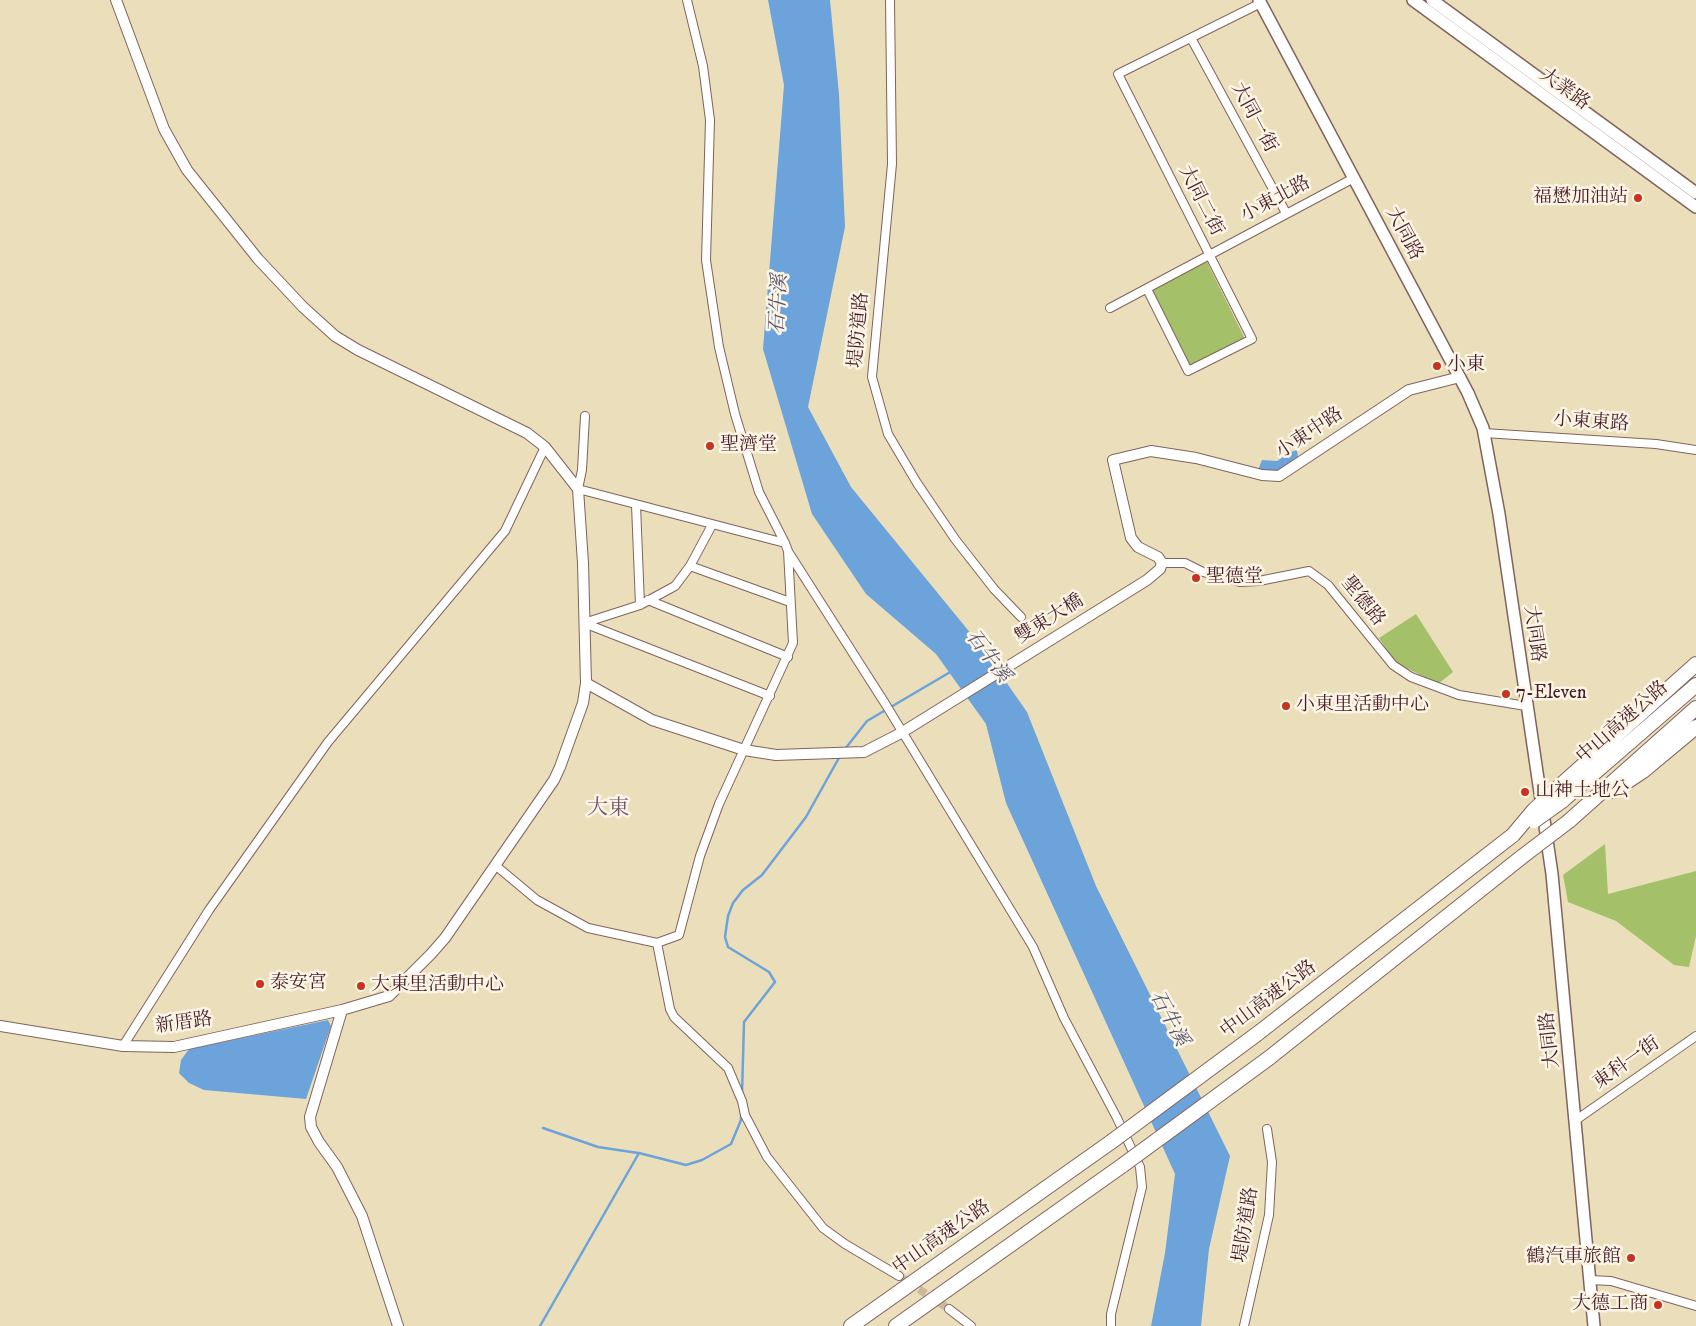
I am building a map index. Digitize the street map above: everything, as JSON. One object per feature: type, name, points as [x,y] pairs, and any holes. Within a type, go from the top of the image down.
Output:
[{"type":"highway","points":[[1513,835],[1534,810],[1696,664]]},
{"type":"highway","name":"中山高速公路","points":[[851,1326],[1110,1142],[1257,1034],[1513,835],[1562,801],[1696,685]]},
{"type":"highway","name":"中山高速公路","points":[[896,1326],[1123,1165],[1269,1058],[1569,821],[1696,708]]},
{"type":"highway","points":[[1569,821],[1643,771],[1696,727]]},
{"type":"main road","name":"大業路","points":[[1412,0],[1508,63],[1696,193]]},
{"type":"main road","name":"大業路","points":[[1432,0],[1508,63],[1696,207]]},
{"type":"main road","name":"大同路","points":[[1260,2],[1352,179],[1460,377],[1478,414],[1484,433],[1499,514],[1552,874],[1594,1326]]},
{"type":"street","points":[[116,0],[164,129],[187,170],[258,258],[303,307],[335,336],[358,350],[510,424],[545,447],[578,489],[786,547]]},
{"type":"street","points":[[687,0],[704,66],[710,120],[706,260],[719,347],[735,414],[759,492],[786,547],[1033,947],[1064,1018],[1117,1118],[1140,1167],[1142,1187],[1112,1314],[1111,1326]]},
{"type":"street","name":"堤防道路","points":[[890,0],[892,164],[872,377],[888,434],[917,482],[994,590],[1021,617]]},
{"type":"street","name":"大同二街","points":[[1147,288],[1188,371],[1252,339],[1118,74],[1260,2]]},
{"type":"street","name":"大同一街","points":[[1191,38],[1286,213]]},
{"type":"street","name":"小東北路","points":[[1110,308],[1352,179]]},
{"type":"street","name":"小東中路","points":[[1162,563],[1158,558],[1138,547],[1131,538],[1114,460],[1151,451],[1196,458],[1262,475],[1279,476],[1409,390],[1460,377]]},
{"type":"street","points":[[578,489],[582,470],[585,416]]},
{"type":"street","name":"小東東路","points":[[1484,433],[1656,444],[1696,450]]},
{"type":"street","points":[[124,1046],[209,910],[328,742],[501,537],[545,447]]},
{"type":"street","name":"新厝路","points":[[0,1026],[124,1046],[174,1047],[342,1010],[389,996],[445,938],[554,780],[583,703],[586,683],[583,563],[578,489]]},
{"type":"street","points":[[636,505],[640,606]]},
{"type":"street","points":[[584,623],[640,606],[675,586],[690,566],[712,525]]},
{"type":"street","points":[[495,865],[536,900],[588,928],[657,944],[678,935],[703,847],[719,804],[788,657],[794,635],[786,547]]},
{"type":"street","name":"聖德路","points":[[1162,563],[1185,562],[1203,572],[1240,582],[1259,582],[1309,571],[1328,585],[1393,665],[1411,676],[1459,696],[1526,706]]},
{"type":"street","name":"雙東大橋","points":[[586,683],[652,720],[744,750],[776,755],[864,752],[901,733],[1156,574],[1162,563]]},
{"type":"street","points":[[690,566],[790,602]]},
{"type":"street","points":[[648,600],[788,657]]},
{"type":"street","points":[[584,623],[770,696]]},
{"type":"street","points":[[657,944],[670,1009],[674,1017],[728,1068],[742,1101],[745,1115],[767,1158],[823,1228],[845,1244],[899,1276]]},
{"type":"street","points":[[342,1010],[313,1103],[310,1117],[311,1127],[355,1200],[398,1326]]},
{"type":"street","name":"東科一街","points":[[1576,1120],[1696,1036]]},
{"type":"street","name":"堤防道路","points":[[1244,1326],[1269,1215],[1272,1162],[1267,1128]]},
{"type":"street","points":[[1590,1280],[1611,1281],[1696,1306]]},
{"type":"street","points":[[949,1308],[971,1326]]},
{"type":"green space","points":[[1207,262],[1245,339],[1189,366],[1152,289]]},
{"type":"green space","points":[[1416,614],[1453,672],[1438,684],[1395,662],[1379,638]]},
{"type":"green space","points":[[1605,844],[1608,894],[1696,871],[1696,936],[1689,967],[1674,965],[1616,921],[1568,902],[1563,875]]},
{"type":"water","name":"石牛溪","points":[[768,0],[830,0],[839,94],[845,227],[808,407],[851,487],[981,646],[1027,712],[1096,886],[1230,1156],[1209,1249],[1201,1326],[1151,1326],[1165,1253],[1175,1174],[1006,803],[986,724],[936,654],[866,594],[812,514],[763,349],[784,85]]},
{"type":"water","points":[[1297,450],[1298,457],[1279,470],[1258,470],[1262,460],[1277,461],[1290,452]]},
{"type":"water","points":[[328,1020],[331,1026],[306,1099],[204,1090],[189,1083],[179,1073],[181,1060],[189,1049]]},
{"type":"waterway","points":[[845,749],[867,721],[952,671]]},
{"type":"waterway","points":[[742,1095],[744,1022],[775,982],[769,972],[728,947],[725,937],[728,916],[733,903],[743,890],[762,875],[806,817],[840,756]]},
{"type":"waterway","points":[[540,1326],[639,1153],[686,1165],[702,1160],[731,1144],[741,1120],[741,1113]]},
{"type":"waterway","points":[[543,1128],[598,1147],[638,1153]]},
{"type":"tunnel","points":[[899,1276],[949,1309]]},
{"type":"place","name":"福懋加油站","points":[[1638,198]]},
{"type":"place","name":"小東","points":[[1437,366]]},
{"type":"place","name":"聖濟堂","points":[[710,446]]},
{"type":"place","name":"聖德堂","points":[[1196,578]]},
{"type":"place","name":"7-Eleven","points":[[1506,694]]},
{"type":"place","name":"小東里活動中心","points":[[1286,706]]},
{"type":"place","name":"山神土地公","points":[[1525,792]]},
{"type":"place","name":"泰安宮","points":[[260,984]]},
{"type":"place","name":"大東里活動中心","points":[[361,986]]},
{"type":"place","name":"鶴汽車旅館","points":[[1631,1258]]},
{"type":"place","name":"大德工商","points":[[1658,1305]]},
{"type":"district","name":"大東","points":[[608,810]]}]
